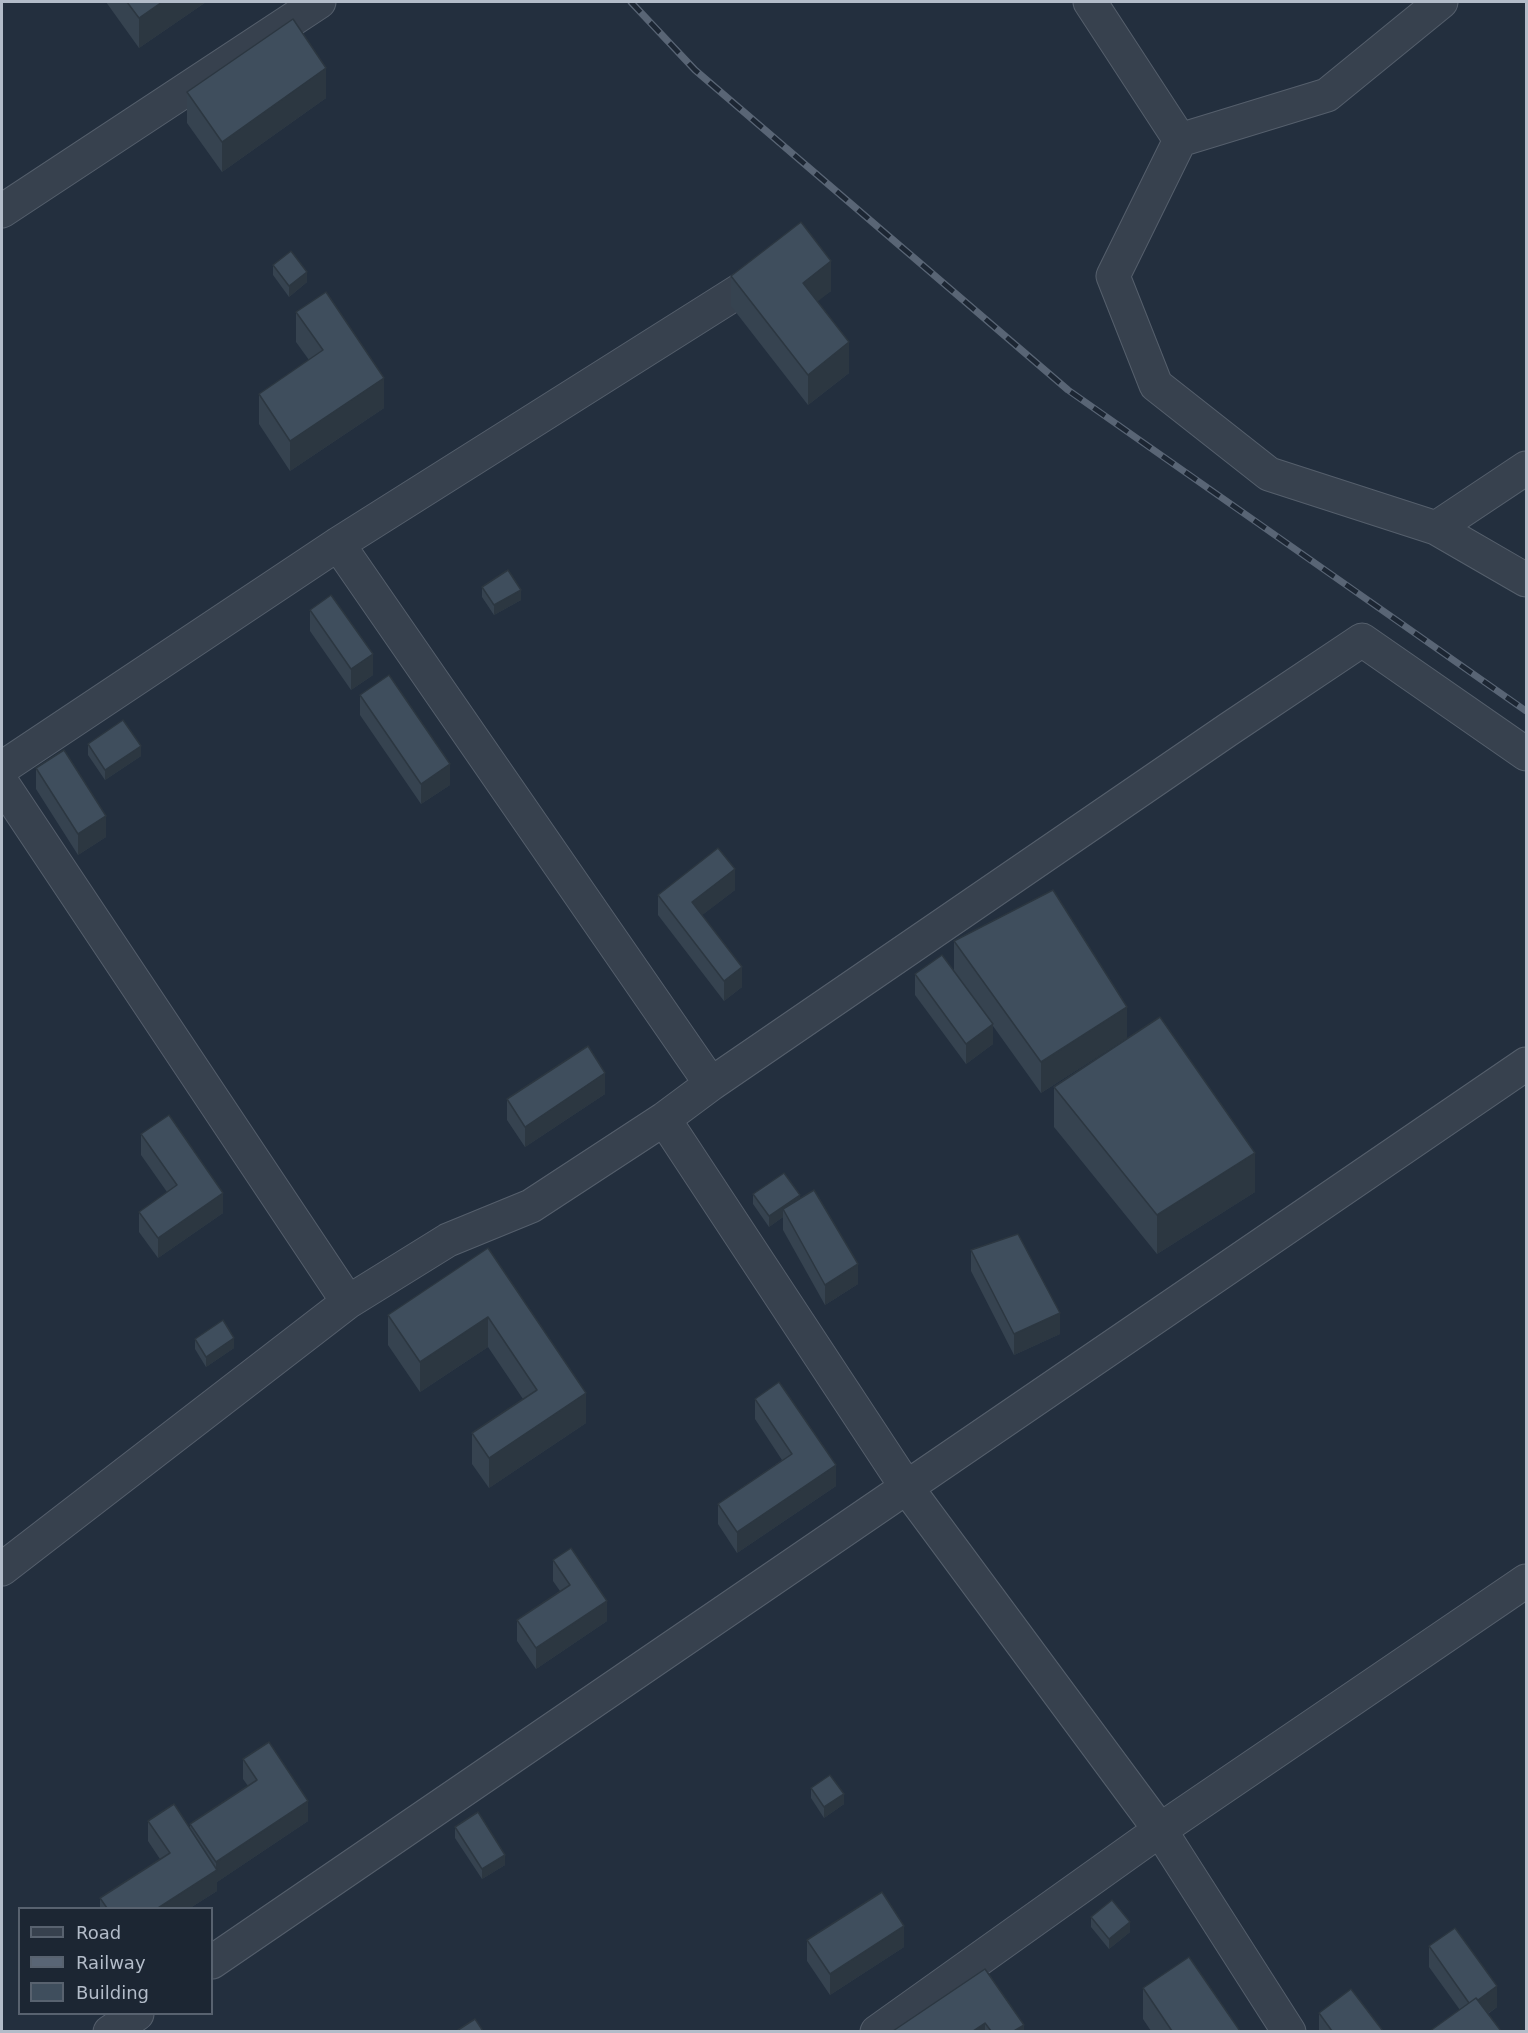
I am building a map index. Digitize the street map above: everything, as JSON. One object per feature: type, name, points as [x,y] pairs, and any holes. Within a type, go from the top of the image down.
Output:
[{"type":"street","points":[[2,211],[319,2]]},
{"type":"street","points":[[1090,2],[1180,140]]},
{"type":"street","points":[[1442,2],[1327,95],[1180,140],[1113,276],[1156,385],[1269,474],[1436,528],[1527,580]]},
{"type":"street","points":[[2,768],[338,544],[791,258]]},
{"type":"street","points":[[1436,528],[1527,468]]},
{"type":"street","points":[[338,544],[711,1084]]},
{"type":"street","points":[[2,1569],[348,1302],[448,1240],[531,1206],[664,1119],[711,1084],[1362,640],[1527,754]]},
{"type":"street","points":[[2,783],[348,1302]]},
{"type":"street","points":[[213,1961],[1527,1064]]},
{"type":"street","points":[[664,1119],[907,1488],[1160,1830],[1289,2031]]},
{"type":"street","points":[[878,2031],[1160,1830],[1527,1581]]},
{"type":"street","points":[[110,2031],[134,2015]]},
{"type":"building","points":[[127,2],[162,2],[139,18]]},
{"type":"building","points":[[293,19],[326,68],[222,142],[187,92]]},
{"type":"building","points":[[801,222],[831,261],[803,283],[849,342],[808,375],[731,276]]},
{"type":"building","points":[[291,251],[307,272],[289,286],[273,265]]},
{"type":"building","points":[[326,292],[384,378],[290,441],[259,394],[323,350],[296,312]]},
{"type":"building","points":[[508,570],[521,590],[494,605],[482,587]]},
{"type":"building","points":[[331,595],[373,654],[351,669],[310,610]]},
{"type":"building","points":[[389,675],[450,764],[421,784],[360,695]]},
{"type":"building","points":[[123,720],[141,746],[105,770],[88,744]]},
{"type":"building","points":[[64,750],[106,816],[78,834],[36,768]]},
{"type":"building","points":[[718,848],[735,869],[692,902],[742,967],[724,981],[658,895]]},
{"type":"building","points":[[1053,890],[1127,1007],[1041,1062],[954,941]]},
{"type":"building","points":[[942,955],[993,1024],[966,1044],[915,974]]},
{"type":"building","points":[[1160,1017],[1255,1153],[1157,1215],[1054,1087]]},
{"type":"building","points":[[588,1046],[605,1073],[525,1127],[507,1099]]},
{"type":"building","points":[[169,1115],[223,1193],[158,1238],[139,1212],[177,1185],[141,1134]]},
{"type":"building","points":[[784,1173],[800,1195],[769,1216],[753,1194]]},
{"type":"building","points":[[814,1190],[858,1264],[825,1285],[783,1209]]},
{"type":"building","points":[[1018,1234],[1060,1313],[1014,1334],[971,1250]]},
{"type":"building","points":[[488,1248],[586,1393],[489,1458],[472,1433],[537,1390],[488,1317],[420,1362],[388,1315]]},
{"type":"building","points":[[223,1320],[234,1338],[206,1357],[195,1339]]},
{"type":"building","points":[[779,1382],[836,1465],[737,1532],[718,1504],[792,1454],[755,1399]]},
{"type":"building","points":[[571,1548],[607,1601],[536,1648],[517,1620],[570,1585],[553,1560]]},
{"type":"building","points":[[269,1742],[308,1801],[216,1862],[190,1824],[257,1780],[243,1759]]},
{"type":"building","points":[[830,1775],[844,1794],[824,1807],[811,1788]]},
{"type":"building","points":[[174,1804],[217,1870],[160,1907],[106,1907],[100,1898],[170,1853],[148,1821]]},
{"type":"building","points":[[478,1812],[505,1855],[482,1869],[455,1827]]},
{"type":"building","points":[[882,1892],[904,1926],[830,1974],[807,1940]]},
{"type":"building","points":[[1112,1900],[1130,1922],[1109,1939],[1091,1917]]},
{"type":"building","points":[[1455,1928],[1497,1986],[1478,2000],[1476,1998],[1469,2003],[1429,1946]]},
{"type":"building","points":[[1189,1957],[1240,2031],[1172,2031],[1143,1988]]},
{"type":"building","points":[[985,1969],[1024,2025],[1014,2031],[991,2031],[985,2023],[973,2031],[893,2031]]},
{"type":"building","points":[[1351,1989],[1383,2031],[1332,2031],[1319,2013]]},
{"type":"building","points":[[1476,1998],[1501,2031],[1430,2031]]},
{"type":"building","points":[[475,2019],[483,2031],[458,2030]]},
{"type":"railway","points":[[631,2],[695,70],[1068,390],[1526,711]]}]
